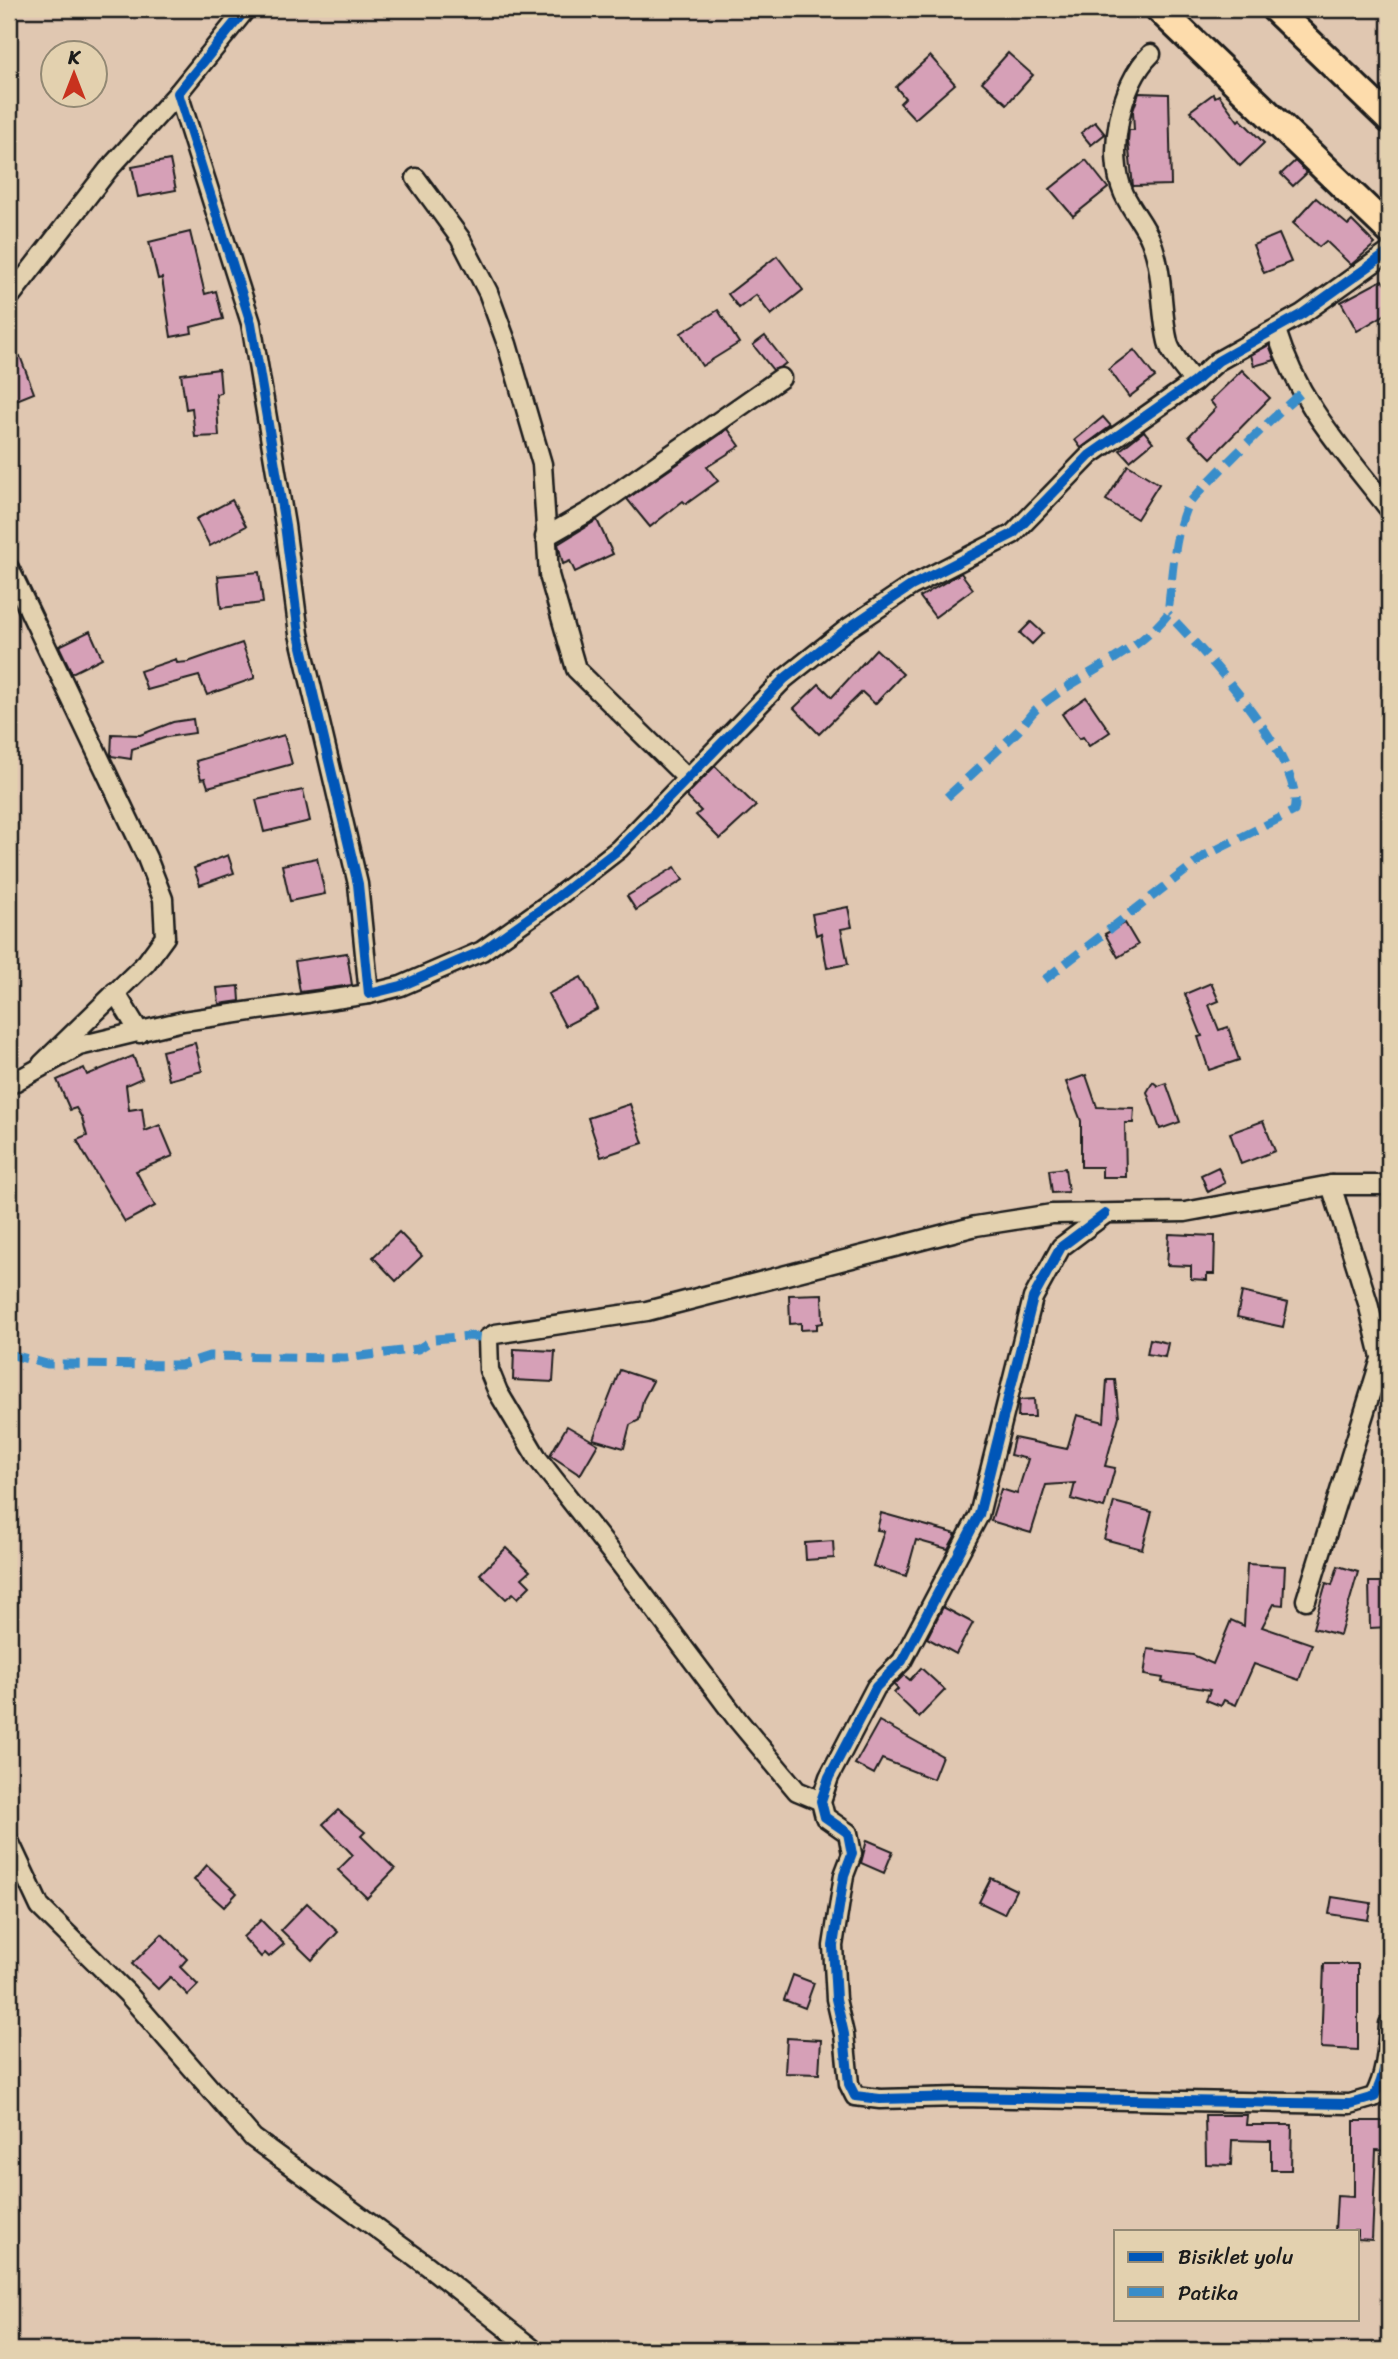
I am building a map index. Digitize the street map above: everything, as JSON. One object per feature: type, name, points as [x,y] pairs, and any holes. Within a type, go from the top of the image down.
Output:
[{"type":"highway","points":[[1160,9],[1389,230]]},
{"type":"highway","points":[[1275,9],[1389,120]]},
{"type":"street","points":[[9,298],[108,170],[178,93],[246,9]]},
{"type":"street","points":[[1152,54],[1138,68],[1129,87],[1116,138],[1116,164],[1124,193],[1152,241],[1168,345],[1194,382]]},
{"type":"street","points":[[178,93],[251,323],[285,525],[299,634],[329,773],[358,884],[369,994]]},
{"type":"street","points":[[416,178],[460,238],[488,292],[507,344],[542,464],[549,575],[576,669],[687,778]]},
{"type":"street","points":[[9,1084],[79,1046],[183,1021],[369,994],[401,986],[482,951],[619,849],[784,679],[846,629],[912,586],[1013,534],[1090,455],[1194,382],[1218,361],[1276,330],[1386,262]]},
{"type":"street","points":[[1276,330],[1283,352],[1323,428],[1389,509]]},
{"type":"street","points":[[545,537],[592,510],[781,378]]},
{"type":"street","points":[[9,568],[114,784],[163,900],[165,937],[146,963],[41,1065]]},
{"type":"street","points":[[115,992],[141,1033]]},
{"type":"street","points":[[821,1801],[797,1791],[737,1719],[622,1566],[553,1481],[498,1392],[489,1370],[488,1338],[495,1334],[647,1311],[976,1226],[1052,1214],[1185,1212],[1331,1185],[1389,1185]]},
{"type":"street","points":[[1331,1185],[1389,1390]]},
{"type":"street","points":[[1105,1214],[1060,1247],[1033,1298],[979,1515],[902,1661],[876,1687],[829,1777],[821,1801],[825,1817],[848,1833],[852,1854],[844,1875],[833,1946],[836,1999],[844,2034],[849,2084],[855,2096],[880,2099],[960,2097],[1350,2104],[1374,2096],[1381,2084],[1386,2067],[1389,2024]]},
{"type":"street","points":[[1306,1600],[1381,1359]]},
{"type":"street","points":[[9,1840],[40,1907],[127,1993],[253,2138],[428,2266],[534,2350]]},
{"type":"building","points":[[1008,53],[1033,75],[1007,104],[982,82]]},
{"type":"building","points":[[930,56],[955,84],[915,119],[900,103],[905,98],[896,87]]},
{"type":"building","points":[[1139,93],[1169,94],[1171,185],[1133,186],[1128,141],[1129,130],[1134,130],[1133,111]]},
{"type":"building","points":[[1213,94],[1215,97],[1219,95],[1238,121],[1240,119],[1264,143],[1240,166],[1190,111]]},
{"type":"building","points":[[1095,122],[1105,134],[1091,145],[1081,133]]},
{"type":"building","points":[[170,160],[176,190],[138,197],[132,167]]},
{"type":"building","points":[[1086,160],[1108,188],[1073,216],[1050,189]]},
{"type":"building","points":[[1295,161],[1307,173],[1293,186],[1281,174]]},
{"type":"building","points":[[1316,198],[1348,225],[1352,221],[1375,244],[1351,265],[1326,241],[1319,247],[1293,223]]},
{"type":"building","points":[[190,232],[205,294],[216,291],[223,319],[191,327],[192,333],[171,337],[162,278],[158,279],[149,242]]},
{"type":"building","points":[[1279,234],[1291,262],[1264,273],[1253,245]]},
{"type":"building","points":[[777,256],[803,290],[771,315],[756,295],[739,308],[728,294]]},
{"type":"building","points":[[1382,280],[1389,290],[1389,312],[1357,331],[1341,302]]},
{"type":"building","points":[[718,310],[739,343],[702,366],[681,333]]},
{"type":"building","points":[[765,336],[786,363],[773,370],[753,345]]},
{"type":"building","points":[[1269,345],[1275,360],[1254,366],[1251,355]]},
{"type":"building","points":[[1134,350],[1155,377],[1129,397],[1109,369]]},
{"type":"building","points":[[20,356],[34,393],[9,403],[9,361]]},
{"type":"building","points":[[219,369],[221,393],[216,394],[219,436],[195,437],[192,408],[186,409],[181,374]]},
{"type":"building","points":[[1242,370],[1270,398],[1211,458],[1189,436],[1216,408],[1210,401]]},
{"type":"building","points":[[1103,417],[1111,426],[1081,448],[1075,440]]},
{"type":"building","points":[[728,429],[740,446],[707,467],[718,481],[686,504],[683,501],[650,527],[627,499]]},
{"type":"building","points":[[1144,431],[1153,442],[1130,461],[1120,450]]},
{"type":"building","points":[[1128,465],[1159,484],[1137,519],[1106,500]]},
{"type":"building","points":[[232,500],[246,526],[210,546],[196,519]]},
{"type":"building","points":[[597,520],[613,554],[575,572],[570,561],[563,564],[558,544]]},
{"type":"building","points":[[259,572],[263,603],[221,608],[218,576]]},
{"type":"building","points":[[961,573],[973,589],[935,617],[920,597]]},
{"type":"building","points":[[1031,622],[1043,633],[1032,644],[1020,633]]},
{"type":"building","points":[[90,631],[102,658],[72,673],[59,646]]},
{"type":"building","points":[[242,643],[255,678],[207,695],[199,676],[147,690],[140,671],[176,659],[177,663],[188,662]]},
{"type":"building","points":[[876,649],[903,674],[875,704],[862,692],[819,734],[794,708],[819,684],[832,697]]},
{"type":"building","points":[[1086,697],[1110,732],[1089,746],[1083,737],[1079,739],[1062,714]]},
{"type":"building","points":[[193,719],[195,733],[167,737],[132,749],[131,759],[111,756],[112,734],[140,735],[173,722]]},
{"type":"building","points":[[284,735],[292,764],[208,787],[205,778],[201,779],[196,761]]},
{"type":"building","points":[[715,766],[756,806],[720,839],[696,815],[701,811],[686,796]]},
{"type":"building","points":[[303,790],[310,821],[264,832],[256,800]]},
{"type":"building","points":[[228,855],[234,873],[200,885],[194,868]]},
{"type":"building","points":[[317,858],[325,894],[290,901],[282,865]]},
{"type":"building","points":[[675,867],[683,880],[636,910],[627,896]]},
{"type":"building","points":[[848,907],[852,927],[841,929],[848,964],[827,968],[821,933],[816,935],[812,914]]},
{"type":"building","points":[[1125,923],[1138,945],[1118,957],[1105,934]]},
{"type":"building","points":[[347,953],[352,985],[300,992],[295,961]]},
{"type":"building","points":[[581,977],[598,1009],[565,1026],[548,994]]},
{"type":"building","points":[[1211,983],[1219,1001],[1209,1005],[1219,1030],[1228,1027],[1239,1060],[1209,1070],[1198,1037],[1202,1036],[1185,994]]},
{"type":"building","points":[[239,986],[240,1001],[219,1004],[217,988]]},
{"type":"building","points":[[195,1043],[202,1071],[169,1080],[162,1051]]},
{"type":"building","points":[[133,1056],[142,1078],[126,1085],[129,1110],[142,1108],[145,1131],[160,1125],[173,1156],[136,1171],[155,1206],[125,1222],[77,1140],[87,1136],[82,1118],[76,1108],[70,1110],[57,1080],[84,1068],[87,1075]]},
{"type":"building","points":[[1086,1075],[1097,1107],[1134,1108],[1133,1123],[1125,1123],[1126,1177],[1102,1177],[1102,1167],[1081,1167],[1081,1121],[1066,1082]]},
{"type":"building","points":[[1153,1082],[1158,1086],[1166,1083],[1180,1122],[1160,1129],[1147,1092]]},
{"type":"building","points":[[630,1104],[643,1143],[601,1157],[588,1118]]},
{"type":"building","points":[[1263,1121],[1275,1151],[1241,1164],[1230,1133]]},
{"type":"building","points":[[1218,1167],[1225,1183],[1208,1192],[1201,1175]]},
{"type":"building","points":[[1065,1168],[1068,1192],[1052,1193],[1049,1170]]},
{"type":"building","points":[[399,1232],[422,1256],[396,1281],[373,1257]]},
{"type":"building","points":[[1169,1234],[1215,1236],[1214,1274],[1207,1274],[1207,1280],[1191,1279],[1191,1266],[1167,1265]]},
{"type":"building","points":[[1242,1292],[1288,1303],[1283,1327],[1237,1317]]},
{"type":"building","points":[[822,1294],[823,1323],[817,1324],[817,1329],[801,1330],[801,1323],[790,1324],[789,1295]]},
{"type":"building","points":[[1150,1339],[1168,1343],[1165,1357],[1147,1354]]},
{"type":"building","points":[[514,1349],[555,1351],[553,1382],[513,1380]]},
{"type":"building","points":[[620,1370],[653,1381],[643,1400],[639,1420],[630,1425],[624,1448],[593,1439]]},
{"type":"building","points":[[1107,1380],[1115,1380],[1119,1416],[1105,1466],[1115,1468],[1104,1508],[1071,1499],[1075,1483],[1046,1485],[1031,1533],[991,1521],[1001,1489],[1017,1494],[1028,1459],[1010,1455],[1014,1438],[1067,1449],[1077,1415],[1104,1422]]},
{"type":"building","points":[[1034,1399],[1035,1417],[1018,1417],[1019,1400]]},
{"type":"building","points":[[567,1426],[598,1444],[580,1475],[550,1455]]},
{"type":"building","points":[[1114,1502],[1152,1512],[1142,1549],[1104,1539]]},
{"type":"building","points":[[881,1513],[956,1534],[948,1549],[916,1540],[906,1576],[873,1566],[884,1531],[877,1530]]},
{"type":"building","points":[[833,1541],[834,1558],[806,1560],[805,1543]]},
{"type":"building","points":[[506,1548],[530,1571],[522,1578],[530,1586],[518,1598],[513,1593],[506,1599],[480,1574]]},
{"type":"building","points":[[1247,1564],[1285,1566],[1283,1605],[1274,1604],[1262,1627],[1312,1644],[1299,1680],[1254,1664],[1236,1705],[1224,1700],[1221,1706],[1206,1700],[1210,1690],[1162,1682],[1163,1678],[1144,1675],[1148,1649],[1193,1655],[1213,1664],[1231,1620],[1244,1626]]},
{"type":"building","points":[[1338,1566],[1358,1572],[1340,1635],[1313,1628],[1326,1583],[1332,1585]]},
{"type":"building","points":[[1369,1582],[1389,1582],[1389,1627],[1370,1628]]},
{"type":"building","points":[[943,1607],[973,1623],[956,1654],[927,1638]]},
{"type":"building","points":[[921,1668],[945,1690],[919,1717],[894,1693],[898,1689],[894,1685],[904,1675],[910,1680]]},
{"type":"building","points":[[879,1721],[942,1756],[933,1779],[882,1759],[874,1774],[855,1764]]},
{"type":"building","points":[[338,1810],[365,1832],[361,1836],[395,1869],[367,1898],[338,1870],[353,1855],[323,1824]]},
{"type":"building","points":[[867,1840],[893,1851],[884,1873],[861,1863]]},
{"type":"building","points":[[207,1865],[237,1893],[224,1907],[194,1880]]},
{"type":"building","points":[[991,1878],[1016,1890],[1004,1914],[979,1902]]},
{"type":"building","points":[[1332,1897],[1371,1903],[1368,1920],[1329,1914]]},
{"type":"building","points":[[307,1903],[338,1932],[312,1960],[281,1930]]},
{"type":"building","points":[[261,1920],[284,1944],[269,1957],[265,1953],[261,1957],[243,1937]]},
{"type":"building","points":[[162,1934],[187,1959],[180,1967],[198,1985],[188,1995],[170,1977],[158,1989],[132,1964]]},
{"type":"building","points":[[1324,1964],[1358,1964],[1358,2050],[1321,2048]]},
{"type":"building","points":[[793,1975],[814,1983],[805,2008],[784,2000]]},
{"type":"building","points":[[787,2038],[821,2040],[819,2074],[785,2073]]},
{"type":"building","points":[[1205,2115],[1247,2115],[1246,2125],[1292,2125],[1291,2170],[1271,2170],[1271,2141],[1232,2140],[1231,2165],[1206,2164]]},
{"type":"building","points":[[1354,2121],[1389,2121],[1389,2151],[1376,2150],[1372,2240],[1360,2239],[1360,2230],[1335,2230],[1337,2196],[1354,2197]]},
{"type":"marked path","points":[[947,797],[1018,731],[1036,709],[1155,629],[1168,614],[1176,547],[1186,508],[1242,449],[1303,392]]},
{"type":"marked path","points":[[1044,980],[1206,855],[1294,811],[1294,790],[1285,765],[1269,737],[1227,679],[1168,614]]},
{"type":"marked path","points":[[9,1354],[47,1364],[181,1365],[209,1356],[345,1358],[418,1349],[434,1339],[469,1336],[488,1338]]},
{"type":"cycle path","points":[[246,9],[178,93],[251,323],[285,525],[299,634],[358,884],[369,994],[401,986],[482,951],[547,905],[619,849],[784,679],[847,629],[911,586],[1013,534],[1090,455],[1194,382],[1218,361],[1302,314],[1389,252]]},
{"type":"cycle path","points":[[1105,1214],[1061,1247],[1033,1298],[979,1515],[902,1661],[876,1687],[829,1777],[821,1801],[825,1817],[848,1833],[852,1854],[844,1875],[833,1946],[836,1999],[844,2034],[849,2084],[855,2096],[880,2099],[960,2097],[1350,2104],[1374,2097],[1384,2070],[1389,2024]]}]
